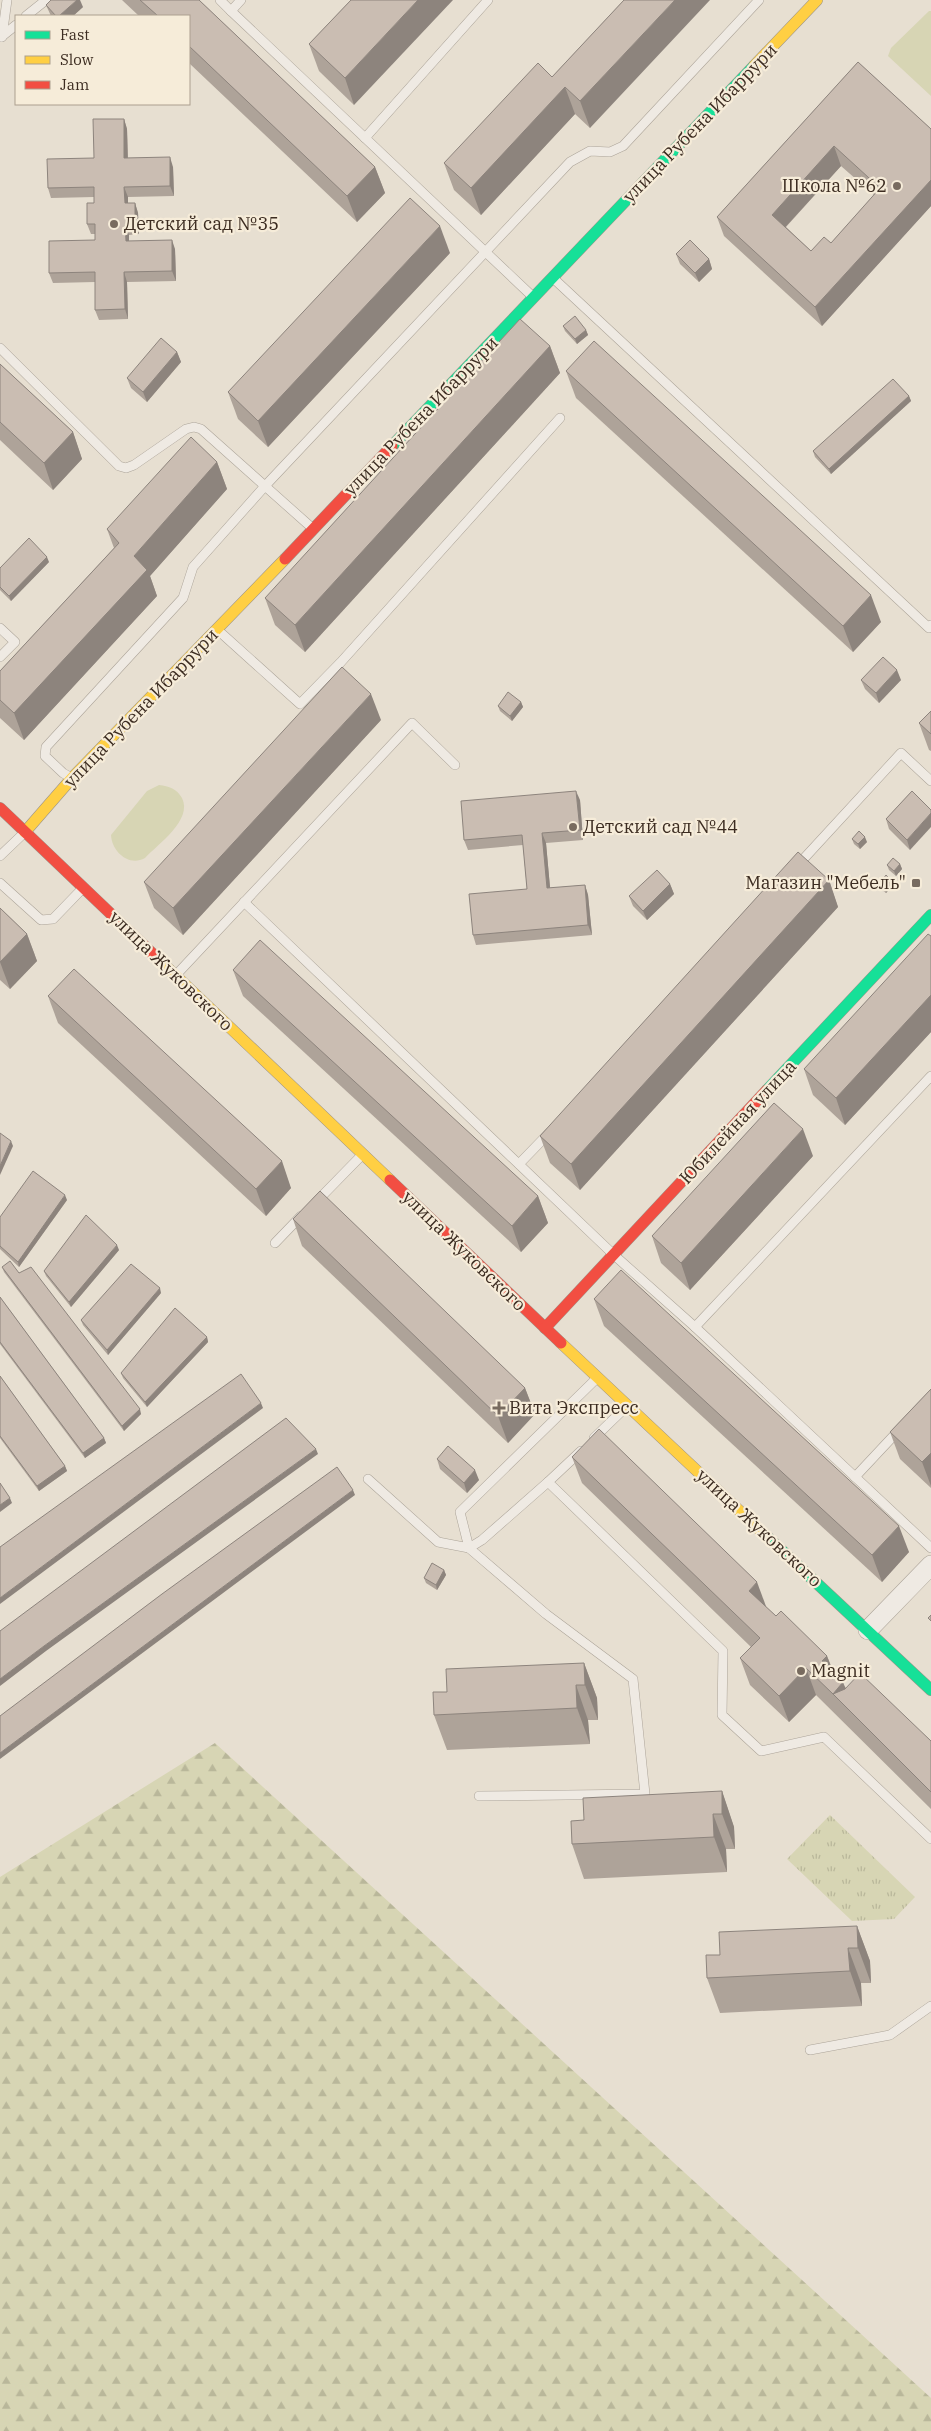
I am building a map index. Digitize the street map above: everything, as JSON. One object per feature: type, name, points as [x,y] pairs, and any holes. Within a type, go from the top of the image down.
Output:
[{"type":"street","name":"улица Рубена Ибаррури","points":[[25,832],[72,778],[218,630],[817,0]]},
{"type":"street","name":"улица Жуковского","points":[[0,808],[545,1328],[931,1690]]},
{"type":"street","name":"Юбилейная улица","points":[[545,1328],[931,915]]},
{"type":"street","points":[[868,1630],[931,1565]]},
{"type":"lane","points":[[1,38],[7,0]]},
{"type":"lane","points":[[27,15],[46,0]]},
{"type":"lane","points":[[220,0],[534,298]]},
{"type":"lane","points":[[231,10],[241,0]]},
{"type":"lane","points":[[365,138],[488,0]]},
{"type":"lane","points":[[72,778],[63,773],[44,756],[46,747],[183,598],[192,567],[265,486],[570,162],[590,151],[610,152],[623,146],[759,0]]},
{"type":"lane","points":[[1,38],[15,25]]},
{"type":"lane","points":[[553,278],[929,628],[931,625]]},
{"type":"lane","points":[[0,348],[119,466],[126,468],[134,466],[186,429],[194,427],[201,429],[314,529]]},
{"type":"lane","points":[[218,630],[300,704],[341,662],[560,418]]},
{"type":"lane","points":[[0,628],[15,642],[0,657]]},
{"type":"lane","points":[[176,975],[412,723],[455,765]]},
{"type":"lane","points":[[787,876],[901,753],[931,781]]},
{"type":"lane","points":[[0,856],[25,832]]},
{"type":"lane","points":[[0,883],[41,920],[53,919],[84,887]]},
{"type":"lane","points":[[244,902],[614,1255],[695,1327],[931,1548]]},
{"type":"lane","points":[[695,1327],[931,1076]]},
{"type":"lane","points":[[519,1164],[559,1121]]},
{"type":"lane","points":[[275,1244],[363,1154]]},
{"type":"lane","points":[[469,1548],[460,1512],[598,1377]]},
{"type":"lane","points":[[469,1548],[482,1540],[548,1482],[628,1405]]},
{"type":"lane","points":[[855,1477],[906,1423]]},
{"type":"lane","points":[[368,1479],[438,1542],[469,1548],[546,1614],[633,1679],[646,1798],[479,1796]]},
{"type":"lane","points":[[548,1482],[723,1651],[722,1715],[761,1752],[824,1737],[931,1839]]},
{"type":"lane","points":[[810,2050],[890,2035],[931,2006]]},
{"type":"green space","points":[[931,11],[931,96],[888,56],[891,48]]},
{"type":"green space","points":[[159,785],[172,788],[178,792],[184,806],[183,815],[179,823],[165,839],[145,858],[133,861],[127,859],[114,847],[111,835],[147,791]]},
{"type":"green space","points":[[215,1743],[931,2398],[931,2431],[0,2431],[0,1877]]},
{"type":"green space","points":[[830,1815],[915,1897],[894,1919],[852,1921],[787,1859]]},
{"type":"building","points":[[51,0],[77,0],[60,15],[55,15],[46,5]]},
{"type":"building","points":[[140,0],[199,0],[375,167],[347,196],[190,47],[190,15],[157,15]]},
{"type":"building","points":[[351,0],[418,0],[345,78],[309,44]]},
{"type":"building","points":[[624,0],[675,0],[580,101],[565,87],[471,188],[444,163],[538,63],[552,77]]},
{"type":"building","name":"Школа №62","points":[[858,62],[931,129],[931,180],[815,307],[717,217]],"holes":[[[834,146],[880,188],[831,243],[824,237],[811,251],[772,215]]]},
{"type":"building","name":"Детский сад №35","points":[[93,119],[124,119],[124,158],[170,157],[170,186],[124,187],[125,203],[135,203],[135,224],[125,225],[126,241],[172,240],[172,271],[124,272],[125,309],[95,310],[95,272],[49,273],[49,241],[95,240],[95,224],[87,224],[87,203],[94,203],[94,187],[48,188],[47,159],[94,158]]},
{"type":"building","points":[[410,198],[440,226],[258,421],[228,392]]},
{"type":"building","points":[[690,240],[709,259],[695,273],[676,254]]},
{"type":"building","points":[[575,316],[586,330],[575,339],[563,326]]},
{"type":"building","points":[[520,319],[550,346],[295,625],[265,598]]},
{"type":"building","points":[[161,338],[177,352],[143,392],[127,378]]},
{"type":"building","points":[[594,341],[871,595],[843,626],[566,371]]},
{"type":"building","points":[[0,364],[73,432],[44,463],[0,422]]},
{"type":"building","points":[[893,379],[909,396],[829,469],[813,451]]},
{"type":"building","points":[[191,437],[217,462],[134,556],[147,570],[14,713],[0,700],[0,671],[119,543],[107,529]]},
{"type":"building","points":[[29,538],[47,557],[9,596],[0,587],[0,568]]},
{"type":"building","points":[[883,657],[897,670],[876,693],[861,680]]},
{"type":"building","points":[[342,667],[371,694],[173,908],[144,882]]},
{"type":"building","points":[[508,692],[521,702],[510,716],[498,706]]},
{"type":"building","points":[[931,711],[931,734],[919,723]]},
{"type":"building","points":[[576,791],[580,830],[542,833],[547,888],[585,885],[588,925],[473,935],[469,894],[527,889],[522,835],[464,840],[461,801]]},
{"type":"building","points":[[912,791],[931,810],[931,813],[907,840],[886,819]]},
{"type":"building","points":[[859,831],[865,837],[858,844],[852,839]]},
{"type":"building","points":[[798,852],[829,880],[571,1164],[540,1136]]},
{"type":"building","points":[[893,858],[900,864],[894,871],[887,865]]},
{"type":"building","points":[[657,870],[670,884],[643,911],[629,896]]},
{"type":"building","points":[[886,875],[891,880],[884,888],[879,884]]},
{"type":"building","points":[[0,908],[27,934],[0,962]]},
{"type":"building","points":[[928,934],[931,936],[931,995],[836,1098],[804,1069]]},
{"type":"building","points":[[260,940],[538,1196],[512,1226],[233,970]]},
{"type":"building","points":[[74,969],[282,1161],[256,1189],[48,996]]},
{"type":"building","points":[[774,1103],[803,1129],[681,1263],[652,1236]]},
{"type":"building","points":[[0,1133],[11,1141],[0,1166]]},
{"type":"building","points":[[33,1171],[65,1195],[18,1262],[0,1246],[0,1217]]},
{"type":"building","points":[[320,1191],[525,1388],[498,1416],[293,1219]]},
{"type":"building","points":[[86,1215],[117,1245],[69,1302],[44,1271]]},
{"type":"building","points":[[10,1261],[19,1273],[31,1267],[140,1409],[122,1426],[2,1267]]},
{"type":"building","points":[[131,1264],[160,1288],[107,1350],[81,1320]]},
{"type":"building","points":[[621,1270],[899,1526],[872,1555],[594,1299]]},
{"type":"building","points":[[0,1297],[104,1438],[83,1453],[0,1342]]},
{"type":"building","points":[[175,1308],[207,1337],[145,1402],[121,1373]]},
{"type":"building","points":[[241,1374],[261,1403],[0,1598],[0,1547]]},
{"type":"building","points":[[0,1376],[65,1466],[37,1486],[0,1436]]},
{"type":"building","points":[[931,1389],[931,1453],[922,1462],[890,1432]]},
{"type":"building","points":[[286,1418],[316,1449],[0,1679],[0,1631]]},
{"type":"building","points":[[599,1429],[757,1582],[749,1591],[776,1616],[781,1611],[827,1656],[822,1661],[843,1682],[833,1694],[806,1668],[779,1696],[740,1658],[760,1638],[572,1457]]},
{"type":"building","points":[[448,1446],[475,1470],[464,1483],[437,1459]]},
{"type":"building","points":[[337,1467],[353,1490],[0,1753],[0,1716],[162,1594]]},
{"type":"building","points":[[0,1483],[10,1498],[0,1505]]},
{"type":"building","points":[[432,1563],[444,1570],[436,1585],[424,1578]]},
{"type":"building","points":[[584,1663],[585,1685],[576,1685],[577,1708],[434,1715],[433,1692],[447,1692],[446,1669]]},
{"type":"building","points":[[860,1673],[931,1741],[931,1792],[833,1694],[845,1689]]},
{"type":"building","points":[[722,1791],[722,1814],[713,1814],[714,1837],[572,1844],[571,1821],[584,1820],[583,1798]]},
{"type":"building","points":[[857,1926],[858,1948],[848,1948],[850,1971],[707,1978],[706,1955],[720,1955],[719,1932]]},
{"type":"traffic: fast","points":[[392,446],[754,66]]},
{"type":"traffic: fast","points":[[767,1090],[931,915]]},
{"type":"traffic: fast","points":[[763,1533],[931,1690]]},
{"type":"traffic: slow","points":[[754,66],[817,0]]},
{"type":"traffic: slow","points":[[25,832],[72,778],[285,559]]},
{"type":"traffic: slow","points":[[156,957],[390,1180]]},
{"type":"traffic: slow","points":[[561,1343],[763,1533]]},
{"type":"traffic: jam","points":[[285,559],[392,446]]},
{"type":"traffic: jam","points":[[0,808],[156,957]]},
{"type":"traffic: jam","points":[[545,1328],[767,1090]]},
{"type":"traffic: jam","points":[[390,1180],[561,1343]]},
{"type":"place","name":"Школа №62","points":[[897,186]]},
{"type":"place","name":"Детский сад №35","points":[[114,224]]},
{"type":"place","name":"Детский сад №44","points":[[573,827]]},
{"type":"place","name":"Магазин \"Мебель\"","points":[[916,883]]},
{"type":"place","name":"Вита Экспресс","points":[[499,1408]]},
{"type":"place","name":"Magnit","points":[[801,1671]]}]
